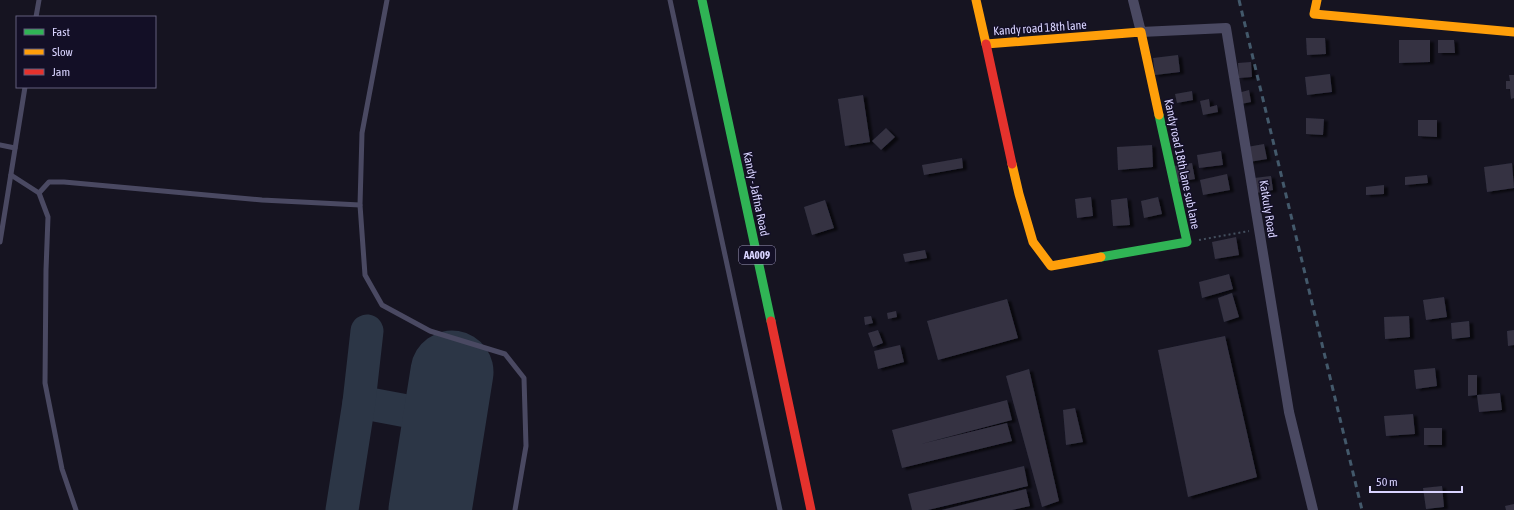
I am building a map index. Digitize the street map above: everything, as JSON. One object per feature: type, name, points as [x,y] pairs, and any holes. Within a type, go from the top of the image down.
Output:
[{"type":"main road","name":"Kandy - Jaffna Road","points":[[702,0],[811,510]]},
{"type":"main road","name":"Kandy road 18th lane","points":[[976,0],[986,44],[1141,32]]},
{"type":"main road","points":[[1317,0],[1314,14],[1514,32]]},
{"type":"main road","name":"Kandy road 18th lane sub lane","points":[[986,44],[1019,194],[1033,242],[1051,266],[1187,242],[1141,32]]},
{"type":"street","points":[[1133,0],[1141,32]]},
{"type":"street","name":"Katkuly Road","points":[[1141,32],[1226,28],[1289,412],[1313,510]]},
{"type":"lane","points":[[36,16],[39,0]]},
{"type":"lane","points":[[387,0],[362,133],[360,205],[366,275],[382,305],[430,331],[505,354],[524,378],[526,446],[515,510]]},
{"type":"lane","points":[[670,0],[780,510]]},
{"type":"lane","points":[[0,242],[25,88]]},
{"type":"lane","points":[[0,145],[15,148]]},
{"type":"lane","points":[[11,175],[39,192],[48,217],[44,383],[62,469],[76,510]]},
{"type":"lane","points":[[39,192],[49,182],[262,200],[360,205]]},
{"type":"path","points":[[1187,242],[1258,230]]},
{"type":"building","points":[[1306,38],[1325,38],[1326,54],[1307,55]]},
{"type":"building","points":[[1399,40],[1430,40],[1430,62],[1399,63]]},
{"type":"building","points":[[1438,40],[1454,40],[1455,53],[1438,53]]},
{"type":"building","points":[[1178,55],[1180,72],[1155,75],[1153,58]]},
{"type":"building","points":[[1251,62],[1252,77],[1239,78],[1238,63]]},
{"type":"building","points":[[1330,74],[1332,92],[1307,95],[1305,77]]},
{"type":"building","points":[[1509,75],[1514,75],[1514,98],[1511,99],[1510,89],[1506,89],[1506,81],[1510,81]]},
{"type":"building","points":[[1249,90],[1251,102],[1241,104],[1238,93]]},
{"type":"building","points":[[1192,91],[1193,100],[1177,103],[1175,94]]},
{"type":"building","points":[[863,95],[870,142],[845,146],[838,99]]},
{"type":"building","points":[[1209,99],[1210,107],[1217,105],[1218,112],[1203,115],[1200,101]]},
{"type":"building","points":[[1306,118],[1324,119],[1323,135],[1306,134]]},
{"type":"building","points":[[1418,120],[1437,120],[1437,137],[1418,136]]},
{"type":"building","points":[[886,128],[895,137],[881,150],[872,141]]},
{"type":"building","points":[[1264,144],[1267,159],[1249,162],[1247,147]]},
{"type":"building","points":[[1152,145],[1153,167],[1118,170],[1117,147]]},
{"type":"building","points":[[1221,151],[1223,165],[1199,168],[1197,155]]},
{"type":"building","points":[[962,158],[963,168],[924,175],[922,165]]},
{"type":"building","points":[[1192,163],[1195,179],[1177,182],[1174,166]]},
{"type":"building","points":[[1512,163],[1514,188],[1487,192],[1484,167]]},
{"type":"building","points":[[1227,174],[1230,190],[1203,195],[1200,180]]},
{"type":"building","points":[[1427,175],[1428,183],[1405,185],[1405,177]]},
{"type":"building","points":[[1271,176],[1273,190],[1256,193],[1254,178]]},
{"type":"building","points":[[1384,185],[1384,194],[1366,195],[1366,187]]},
{"type":"building","points":[[1091,197],[1093,216],[1077,218],[1075,199]]},
{"type":"building","points":[[1158,197],[1162,214],[1144,218],[1141,201]]},
{"type":"building","points":[[1127,198],[1130,225],[1113,226],[1111,200]]},
{"type":"building","points":[[825,200],[834,228],[812,235],[804,207]]},
{"type":"building","points":[[1236,237],[1239,255],[1215,259],[1212,242]]},
{"type":"building","points":[[925,250],[927,258],[905,262],[903,254]]},
{"type":"building","points":[[1229,274],[1233,289],[1202,298],[1199,282]]},
{"type":"building","points":[[1232,293],[1239,317],[1224,322],[1218,298]]},
{"type":"building","points":[[1444,297],[1447,317],[1426,320],[1423,300]]},
{"type":"building","points":[[1007,299],[1018,338],[938,360],[927,321]]},
{"type":"building","points":[[896,311],[897,317],[888,319],[887,313]]},
{"type":"building","points":[[871,316],[873,323],[865,325],[864,317]]},
{"type":"building","points":[[1409,316],[1410,337],[1385,339],[1384,317]]},
{"type":"building","points":[[1469,321],[1470,337],[1452,339],[1451,323]]},
{"type":"building","points":[[878,330],[883,343],[873,347],[868,333]]},
{"type":"building","points":[[1514,330],[1514,345],[1508,346],[1507,331]]},
{"type":"building","points":[[1225,336],[1257,477],[1188,497],[1158,350]]},
{"type":"building","points":[[900,345],[904,362],[878,369],[874,351]]},
{"type":"building","points":[[1435,368],[1437,386],[1416,389],[1414,370]]},
{"type":"building","points":[[1029,369],[1059,501],[1042,507],[1006,376]]},
{"type":"building","points":[[1468,375],[1477,375],[1477,395],[1468,396]]},
{"type":"building","points":[[1500,393],[1502,410],[1479,412],[1477,395]]},
{"type":"building","points":[[1007,400],[1012,420],[921,444],[1007,423],[1012,441],[902,468],[892,430]]},
{"type":"building","points":[[1075,408],[1083,442],[1066,445],[1063,410]]},
{"type":"building","points":[[1413,414],[1415,434],[1386,436],[1384,416]]},
{"type":"building","points":[[1424,428],[1442,428],[1442,445],[1424,445]]},
{"type":"building","points":[[1024,466],[1028,486],[928,510],[912,510],[908,494]]},
{"type":"building","points":[[1442,486],[1444,507],[1426,509],[1423,488]]},
{"type":"building","points":[[1026,489],[1030,506],[1012,510],[942,510]]},
{"type":"building","points":[[1514,504],[1514,510],[1506,510],[1505,506]]},
{"type":"taxiway","points":[[342,510],[359,402],[367,331]]},
{"type":"taxiway","points":[[359,402],[444,418]]},
{"type":"runway","points":[[430,510],[452,372]]},
{"type":"railway","points":[[1239,0],[1362,510]]},
{"type":"traffic: fast","points":[[702,0],[771,321]]},
{"type":"traffic: fast","points":[[1101,257],[1187,242],[1159,115]]},
{"type":"traffic: slow","points":[[976,0],[986,44],[1141,32],[1159,115]]},
{"type":"traffic: slow","points":[[1317,0],[1314,14],[1514,32]]},
{"type":"traffic: slow","points":[[1012,164],[1033,242],[1051,266],[1101,257]]},
{"type":"traffic: jam","points":[[986,44],[1012,164]]},
{"type":"traffic: jam","points":[[771,321],[811,510]]}]
